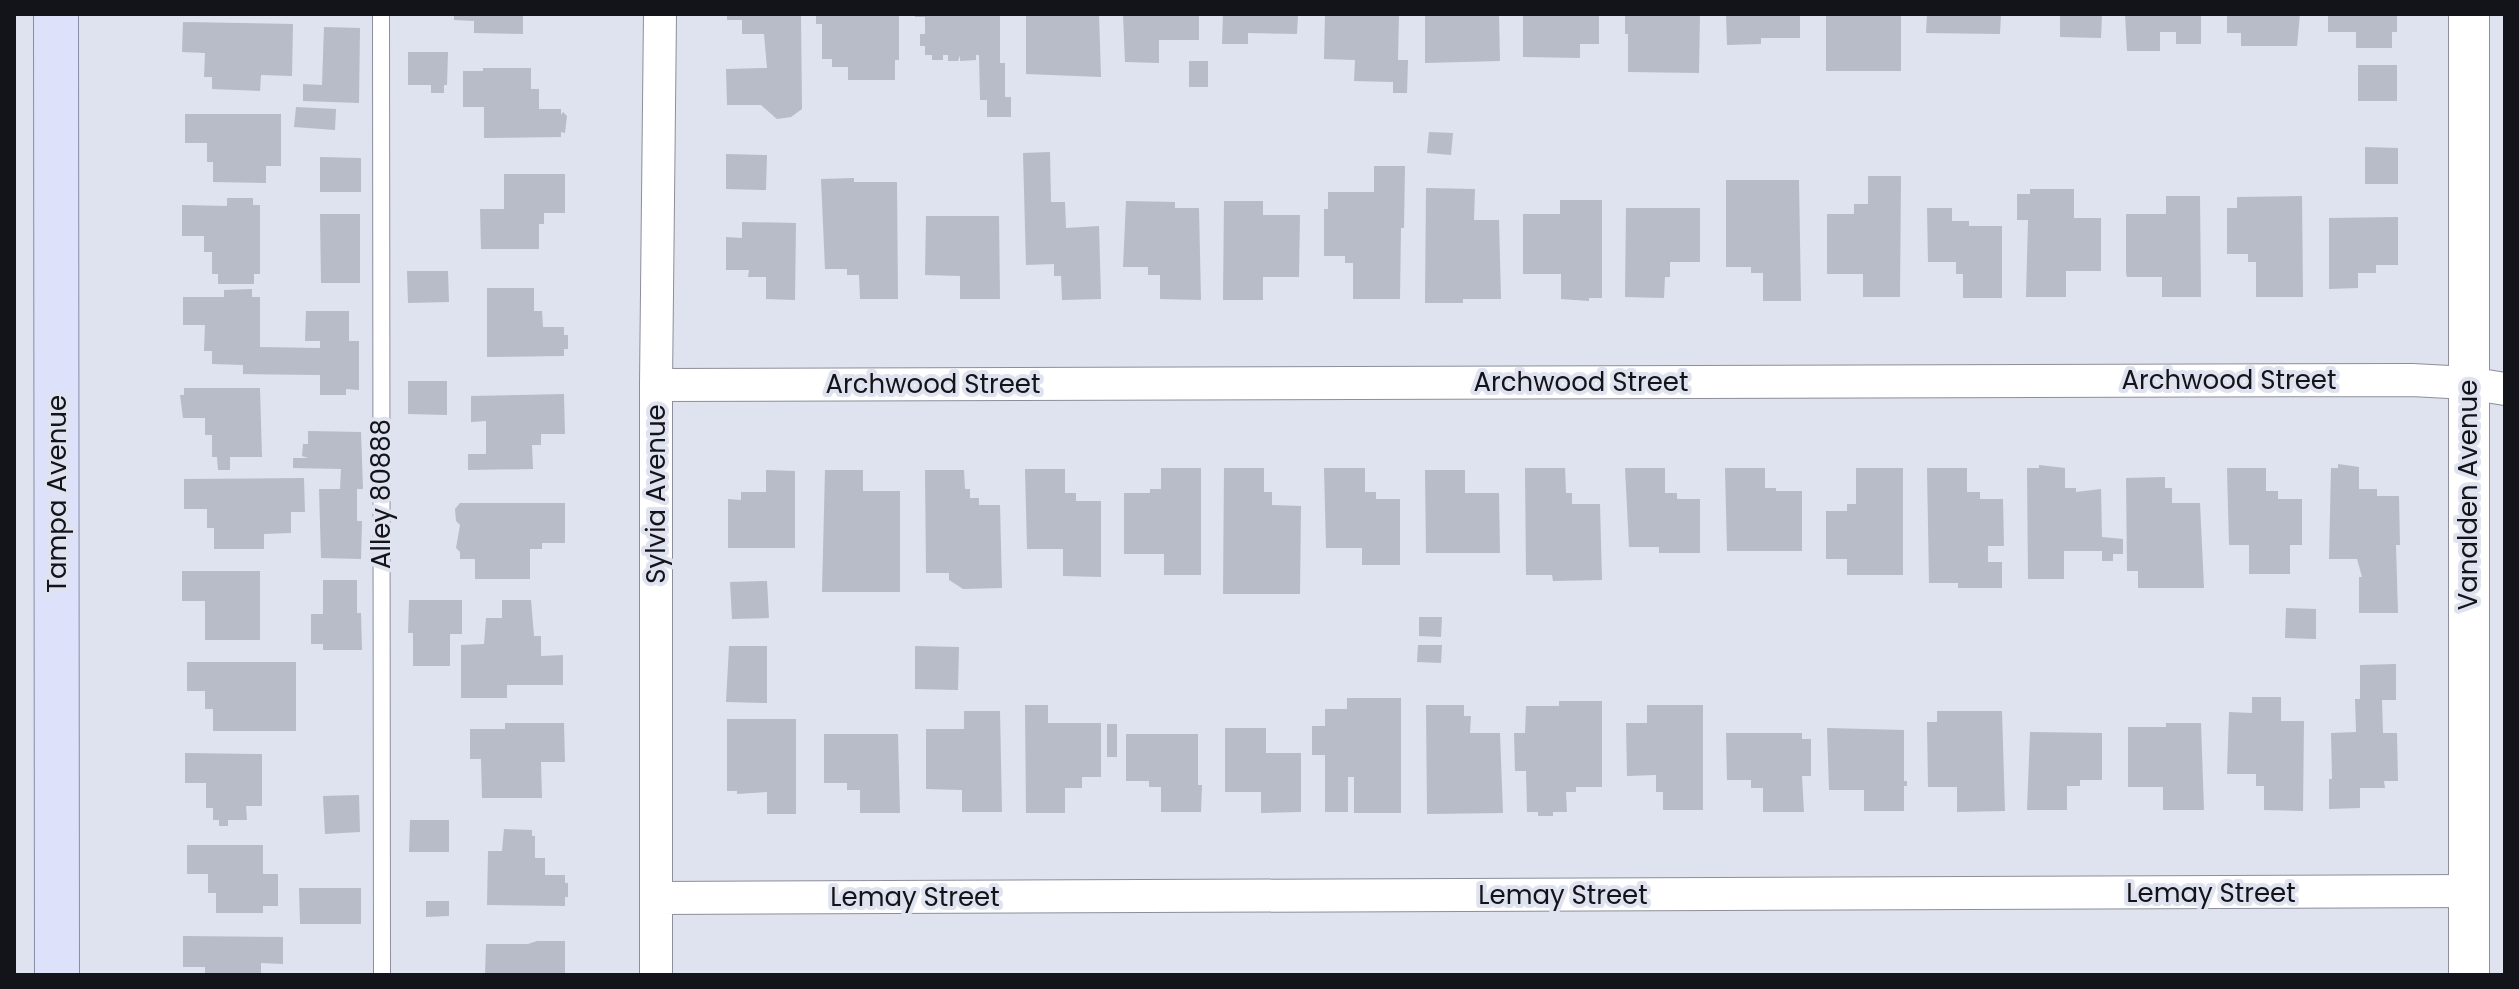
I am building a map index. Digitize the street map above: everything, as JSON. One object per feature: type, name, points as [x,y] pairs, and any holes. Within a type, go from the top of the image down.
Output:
[{"type":"main road","name":"Tampa Avenue","points":[[56,14],[57,975]]},
{"type":"street","name":"Sylvia Avenue","points":[[656,975],[656,385],[660,14]]},
{"type":"street","name":"Vanalden Avenue","points":[[2469,14],[2486,386],[2469,891],[2469,975]]},
{"type":"street","name":"Archwood Street","points":[[656,385],[2380,380],[2486,386]]},
{"type":"street","name":"Lemay Street","points":[[657,898],[2469,891]]},
{"type":"lane","name":"Alley 80888","points":[[381,14],[382,975]]},
{"type":"building","points":[[454,14],[523,14],[523,34],[474,33],[474,21],[454,20]]},
{"type":"building","points":[[727,14],[801,14],[802,109],[791,117],[777,119],[761,105],[727,105],[726,69],[767,68],[764,34],[742,34],[742,20],[727,20]]},
{"type":"building","points":[[816,14],[899,14],[899,60],[895,60],[895,80],[848,80],[848,67],[832,67],[832,59],[822,59],[822,24],[816,24]]},
{"type":"building","points":[[915,14],[1000,14],[1000,63],[1005,63],[1005,97],[1011,97],[1011,117],[987,117],[987,100],[980,100],[979,55],[976,55],[976,60],[960,61],[960,55],[958,61],[948,61],[948,55],[943,55],[943,60],[932,60],[932,55],[925,55],[925,46],[920,46],[920,34],[925,34],[925,17],[915,17]]},
{"type":"building","points":[[1026,14],[1099,14],[1101,77],[1026,74]]},
{"type":"building","points":[[1123,14],[1199,14],[1199,40],[1159,40],[1159,63],[1125,62]]},
{"type":"building","points":[[1223,14],[1298,14],[1297,34],[1248,33],[1248,44],[1222,44]]},
{"type":"building","points":[[1325,14],[1399,14],[1398,60],[1408,60],[1407,93],[1393,93],[1393,82],[1354,81],[1355,60],[1324,59]]},
{"type":"building","points":[[1425,14],[1499,14],[1500,61],[1425,63]]},
{"type":"building","points":[[1523,14],[1599,14],[1599,44],[1580,44],[1580,58],[1523,57]]},
{"type":"building","points":[[1625,14],[1700,14],[1699,73],[1628,72]]},
{"type":"building","points":[[1726,14],[1800,14],[1800,38],[1761,38],[1761,44],[1727,45]]},
{"type":"building","points":[[1826,14],[1901,14],[1901,71],[1826,71]]},
{"type":"building","points":[[1927,14],[2001,14],[2000,34],[1926,33]]},
{"type":"building","points":[[2060,14],[2102,14],[2101,38],[2060,37]]},
{"type":"building","points":[[2125,14],[2201,14],[2201,44],[2176,44],[2176,32],[2160,32],[2160,51],[2127,51]]},
{"type":"building","points":[[2227,14],[2300,14],[2297,46],[2241,46],[2241,33],[2227,33]]},
{"type":"building","points":[[2328,14],[2397,14],[2397,32],[2392,32],[2392,48],[2356,48],[2356,32],[2328,32]]},
{"type":"building","points":[[183,22],[293,24],[292,76],[261,75],[260,91],[212,89],[212,77],[204,77],[205,53],[182,52]]},
{"type":"building","points":[[324,27],[360,28],[359,103],[303,101],[303,84],[322,85]]},
{"type":"building","points":[[408,52],[448,52],[444,93],[431,93],[431,85],[408,85]]},
{"type":"building","points":[[1189,61],[1208,61],[1208,87],[1189,87]]},
{"type":"building","points":[[2358,65],[2397,65],[2397,101],[2358,101]]},
{"type":"building","points":[[483,68],[531,68],[531,89],[539,89],[539,109],[561,109],[561,115],[563,112],[567,116],[565,133],[561,132],[561,137],[484,138],[484,107],[463,107],[463,71],[483,71]]},
{"type":"building","points":[[296,107],[336,109],[335,130],[294,127]]},
{"type":"building","points":[[185,114],[281,114],[281,166],[266,166],[266,183],[213,182],[213,162],[207,162],[207,143],[185,143]]},
{"type":"building","points":[[1429,132],[1453,133],[1451,155],[1427,153]]},
{"type":"building","points":[[2365,147],[2398,148],[2398,184],[2365,184]]},
{"type":"building","points":[[1050,152],[1051,202],[1065,202],[1066,228],[1099,226],[1101,299],[1062,300],[1061,276],[1054,276],[1054,264],[1026,265],[1023,153]]},
{"type":"building","points":[[726,154],[767,155],[766,190],[726,189]]},
{"type":"building","points":[[320,157],[361,158],[361,192],[320,192]]},
{"type":"building","points":[[1374,166],[1405,166],[1400,299],[1353,299],[1353,263],[1345,263],[1345,256],[1324,256],[1324,209],[1328,209],[1328,192],[1374,192]]},
{"type":"building","points":[[504,174],[565,174],[565,213],[544,213],[544,224],[539,224],[539,249],[481,249],[480,209],[504,209]]},
{"type":"building","points":[[1868,176],[1901,176],[1900,297],[1863,297],[1863,274],[1827,274],[1827,214],[1854,214],[1854,204],[1868,204]]},
{"type":"building","points":[[854,178],[854,182],[897,182],[898,299],[860,299],[859,275],[847,275],[847,269],[825,269],[821,179]]},
{"type":"building","points":[[1726,180],[1799,180],[1801,301],[1763,301],[1763,273],[1751,273],[1751,267],[1726,267]]},
{"type":"building","points":[[1426,188],[1475,189],[1474,220],[1499,220],[1501,299],[1425,303]]},
{"type":"building","points":[[2030,189],[2074,189],[2074,218],[2101,218],[2101,271],[2066,271],[2066,297],[2026,297],[2028,220],[2017,220],[2017,194],[2030,194]]},
{"type":"building","points":[[2166,196],[2200,196],[2201,297],[2162,297],[2162,277],[2127,277],[2126,214],[2166,214]]},
{"type":"building","points":[[2302,196],[2303,297],[2256,297],[2256,262],[2248,262],[2248,254],[2227,254],[2227,208],[2237,208],[2237,197]]},
{"type":"building","points":[[227,198],[253,198],[253,205],[260,205],[260,274],[254,274],[254,284],[218,284],[218,274],[212,274],[212,252],[204,252],[204,236],[182,236],[182,205],[227,206]]},
{"type":"building","points":[[1560,200],[1602,200],[1602,298],[1589,298],[1589,301],[1561,299],[1561,274],[1523,274],[1523,214],[1560,214]]},
{"type":"building","points":[[1126,201],[1175,202],[1175,208],[1199,208],[1201,300],[1160,299],[1160,275],[1148,275],[1148,267],[1123,267]]},
{"type":"building","points":[[1224,201],[1263,201],[1263,215],[1300,215],[1299,277],[1263,277],[1263,300],[1223,300]]},
{"type":"building","points":[[1626,208],[1700,208],[1700,262],[1670,262],[1670,277],[1665,277],[1664,298],[1625,297]]},
{"type":"building","points":[[1927,208],[1952,208],[1952,221],[1969,221],[1969,226],[2002,226],[2002,298],[1963,298],[1963,274],[1956,274],[1956,262],[1928,262]]},
{"type":"building","points":[[320,214],[360,214],[360,283],[321,283]]},
{"type":"building","points":[[926,216],[999,216],[1000,299],[960,299],[960,276],[925,275]]},
{"type":"building","points":[[2398,217],[2398,265],[2376,265],[2376,273],[2358,273],[2358,288],[2329,289],[2329,218]]},
{"type":"building","points":[[742,222],[796,223],[795,300],[766,299],[766,277],[748,277],[749,270],[726,270],[726,237],[742,238]]},
{"type":"building","points":[[407,271],[448,271],[449,302],[408,303]]},
{"type":"building","points":[[487,288],[534,288],[534,311],[542,311],[543,327],[564,327],[564,335],[568,335],[568,349],[564,349],[564,356],[487,357]]},
{"type":"building","points":[[252,289],[252,297],[260,297],[260,347],[320,348],[320,341],[305,341],[306,311],[349,311],[349,341],[359,341],[359,390],[346,389],[346,395],[320,395],[320,375],[243,374],[243,365],[212,364],[212,351],[204,351],[205,325],[183,325],[183,297],[224,297],[224,290]]},
{"type":"building","points":[[408,381],[447,381],[447,415],[408,414]]},
{"type":"building","points":[[184,388],[260,388],[262,457],[230,457],[230,470],[218,470],[217,457],[212,457],[212,435],[205,435],[205,418],[183,418],[180,395],[184,395]]},
{"type":"building","points":[[564,394],[565,434],[541,434],[541,445],[532,445],[533,469],[468,470],[468,454],[486,454],[486,421],[471,422],[471,396]]},
{"type":"building","points":[[308,431],[361,432],[363,489],[357,489],[357,521],[362,521],[361,559],[321,558],[319,489],[340,489],[341,469],[293,468],[293,458],[308,458],[302,456],[303,444],[308,444]]},
{"type":"building","points":[[2338,464],[2359,467],[2359,489],[2377,489],[2377,496],[2399,496],[2400,545],[2396,545],[2398,613],[2359,613],[2359,577],[2362,577],[2357,559],[2329,559],[2331,468],[2338,468]]},
{"type":"building","points":[[2039,465],[2065,468],[2065,488],[2076,488],[2076,492],[2101,489],[2102,537],[2123,539],[2123,554],[2113,554],[2113,561],[2102,561],[2102,551],[2064,551],[2064,579],[2028,579],[2027,468],[2039,468]]},
{"type":"building","points":[[1161,468],[1201,468],[1201,575],[1164,575],[1164,554],[1124,554],[1124,493],[1150,493],[1150,489],[1161,489]]},
{"type":"building","points":[[1224,468],[1264,468],[1264,492],[1272,492],[1272,505],[1301,506],[1300,594],[1223,594]]},
{"type":"building","points":[[1324,468],[1365,468],[1365,492],[1376,492],[1376,499],[1400,499],[1400,565],[1362,565],[1362,548],[1326,548]]},
{"type":"building","points":[[1525,468],[1565,468],[1566,493],[1572,493],[1572,504],[1600,504],[1602,580],[1553,581],[1552,575],[1526,575]]},
{"type":"building","points":[[1625,468],[1665,468],[1665,493],[1677,493],[1677,499],[1700,499],[1700,553],[1659,553],[1659,547],[1629,547]]},
{"type":"building","points":[[1725,468],[1765,468],[1765,488],[1802,491],[1802,551],[1727,551]]},
{"type":"building","points":[[1856,468],[1903,468],[1903,575],[1847,575],[1847,559],[1826,559],[1826,511],[1847,511],[1847,504],[1856,504]]},
{"type":"building","points":[[1927,468],[1967,468],[1967,492],[1980,492],[1980,499],[2003,499],[2004,546],[1988,546],[1988,562],[2002,562],[2002,588],[1958,588],[1958,583],[1929,583]]},
{"type":"building","points":[[2227,468],[2266,468],[2266,491],[2278,491],[2278,499],[2302,499],[2302,545],[2290,545],[2290,574],[2249,574],[2249,545],[2229,545]]},
{"type":"building","points":[[1025,469],[1065,469],[1065,493],[1076,493],[1076,501],[1101,501],[1101,577],[1063,576],[1063,549],[1027,549]]},
{"type":"building","points":[[766,470],[795,471],[795,548],[728,548],[728,499],[741,500],[741,492],[766,492]]},
{"type":"building","points":[[825,470],[863,470],[863,491],[900,491],[900,592],[822,592]]},
{"type":"building","points":[[925,470],[964,470],[965,489],[970,489],[970,498],[979,498],[979,505],[1000,505],[1002,588],[963,589],[949,580],[949,573],[926,573]]},
{"type":"building","points":[[1425,470],[1465,470],[1465,493],[1499,493],[1500,553],[1426,553]]},
{"type":"building","points":[[2165,477],[2165,488],[2172,488],[2172,503],[2200,503],[2204,588],[2138,588],[2138,571],[2127,571],[2126,478]]},
{"type":"building","points":[[304,478],[305,512],[291,512],[291,533],[264,534],[264,549],[214,549],[214,528],[207,528],[207,509],[184,509],[184,479]]},
{"type":"building","points":[[460,503],[565,503],[565,543],[542,543],[542,549],[530,549],[530,579],[475,579],[475,559],[460,559],[456,548],[460,525],[456,521],[455,509]]},
{"type":"building","points":[[182,571],[260,571],[260,640],[205,640],[205,601],[182,601]]},
{"type":"building","points":[[323,580],[357,580],[362,650],[323,650],[323,644],[311,644],[311,614],[323,614]]},
{"type":"building","points":[[767,581],[769,618],[732,619],[730,582]]},
{"type":"building","points":[[409,600],[462,600],[462,634],[450,634],[450,666],[413,666],[413,633],[408,633]]},
{"type":"building","points":[[502,600],[531,600],[534,636],[541,636],[541,656],[563,655],[563,685],[507,685],[507,698],[461,698],[461,645],[484,644],[486,618],[502,618]]},
{"type":"building","points":[[2286,608],[2316,609],[2316,639],[2285,638]]},
{"type":"building","points":[[1419,617],[1442,617],[1441,637],[1419,636]]},
{"type":"building","points":[[1418,645],[1442,645],[1441,663],[1417,662]]},
{"type":"building","points":[[729,646],[767,646],[767,703],[726,702]]},
{"type":"building","points":[[915,646],[959,647],[958,690],[915,689]]},
{"type":"building","points":[[187,662],[296,662],[296,731],[213,731],[213,709],[205,709],[205,691],[187,691]]},
{"type":"building","points":[[2396,664],[2396,700],[2382,700],[2383,733],[2397,733],[2398,781],[2384,781],[2385,788],[2360,788],[2360,808],[2329,809],[2331,733],[2356,732],[2355,699],[2360,699],[2360,665]]},
{"type":"building","points":[[2252,697],[2281,697],[2281,721],[2304,721],[2303,811],[2264,810],[2264,786],[2256,786],[2256,774],[2227,774],[2229,712],[2252,713]]},
{"type":"building","points":[[1347,698],[1401,698],[1401,813],[1354,813],[1354,777],[1348,777],[1348,812],[1325,812],[1325,755],[1312,755],[1312,726],[1325,726],[1325,709],[1347,709]]},
{"type":"building","points":[[1559,701],[1602,701],[1602,787],[1576,787],[1576,792],[1566,792],[1567,812],[1538,816],[1538,812],[1527,812],[1526,771],[1515,771],[1514,733],[1525,733],[1526,706],[1559,706]]},
{"type":"building","points":[[1025,705],[1048,705],[1048,723],[1101,723],[1101,777],[1082,777],[1082,788],[1065,788],[1065,813],[1026,813]]},
{"type":"building","points":[[1426,705],[1464,705],[1464,716],[1471,716],[1470,733],[1500,733],[1503,813],[1427,814]]},
{"type":"building","points":[[1647,705],[1703,705],[1703,810],[1663,810],[1663,792],[1656,792],[1656,775],[1627,776],[1626,723],[1647,723]]},
{"type":"building","points":[[964,711],[1000,711],[1002,812],[962,812],[962,790],[926,789],[926,729],[964,729]]},
{"type":"building","points":[[1937,711],[2002,711],[2005,811],[1957,812],[1957,787],[1928,787],[1927,722],[1937,722]]},
{"type":"building","points":[[727,719],[796,719],[796,814],[767,814],[767,792],[737,794],[737,791],[727,791]]},
{"type":"building","points":[[505,723],[564,723],[565,762],[541,762],[542,798],[482,798],[481,759],[470,759],[470,729],[505,729]]},
{"type":"building","points":[[2166,723],[2201,723],[2204,810],[2163,810],[2163,787],[2128,787],[2128,727],[2166,727]]},
{"type":"building","points":[[1107,724],[1117,724],[1117,757],[1107,757]]},
{"type":"building","points":[[1225,728],[1266,728],[1266,753],[1301,753],[1301,812],[1261,813],[1261,792],[1225,792]]},
{"type":"building","points":[[1827,728],[1904,730],[1904,781],[1907,781],[1907,786],[1904,786],[1904,811],[1864,811],[1864,790],[1829,790]]},
{"type":"building","points":[[2030,732],[2102,733],[2102,780],[2080,780],[2080,786],[2067,786],[2067,810],[2027,810]]},
{"type":"building","points":[[1726,733],[1802,733],[1802,739],[1811,739],[1811,776],[1802,776],[1804,812],[1763,812],[1763,788],[1751,788],[1751,780],[1727,780]]},
{"type":"building","points":[[824,734],[898,734],[900,813],[860,813],[860,790],[847,790],[847,783],[824,783]]},
{"type":"building","points":[[1126,734],[1198,734],[1201,812],[1161,812],[1161,787],[1149,787],[1149,781],[1126,781]]},
{"type":"building","points":[[185,753],[262,754],[262,806],[246,806],[247,820],[228,820],[228,826],[219,826],[219,820],[213,820],[213,808],[206,808],[206,783],[185,783]]},
{"type":"building","points":[[359,795],[360,832],[325,834],[323,796]]},
{"type":"building","points":[[410,820],[449,820],[449,852],[409,852]]},
{"type":"building","points":[[504,829],[532,830],[535,858],[545,858],[545,875],[565,875],[568,897],[565,897],[565,906],[487,905],[488,851],[502,851]]},
{"type":"building","points":[[187,845],[263,845],[263,874],[278,874],[278,906],[263,906],[263,913],[216,913],[216,893],[208,893],[208,874],[187,874]]},
{"type":"building","points":[[299,888],[361,888],[361,924],[300,924]]},
{"type":"building","points":[[426,901],[449,901],[449,916],[426,917]]},
{"type":"building","points":[[183,936],[283,937],[283,964],[261,963],[261,975],[205,975],[205,967],[183,967]]},
{"type":"building","points":[[565,941],[565,975],[485,975],[486,944],[528,944]]}]
